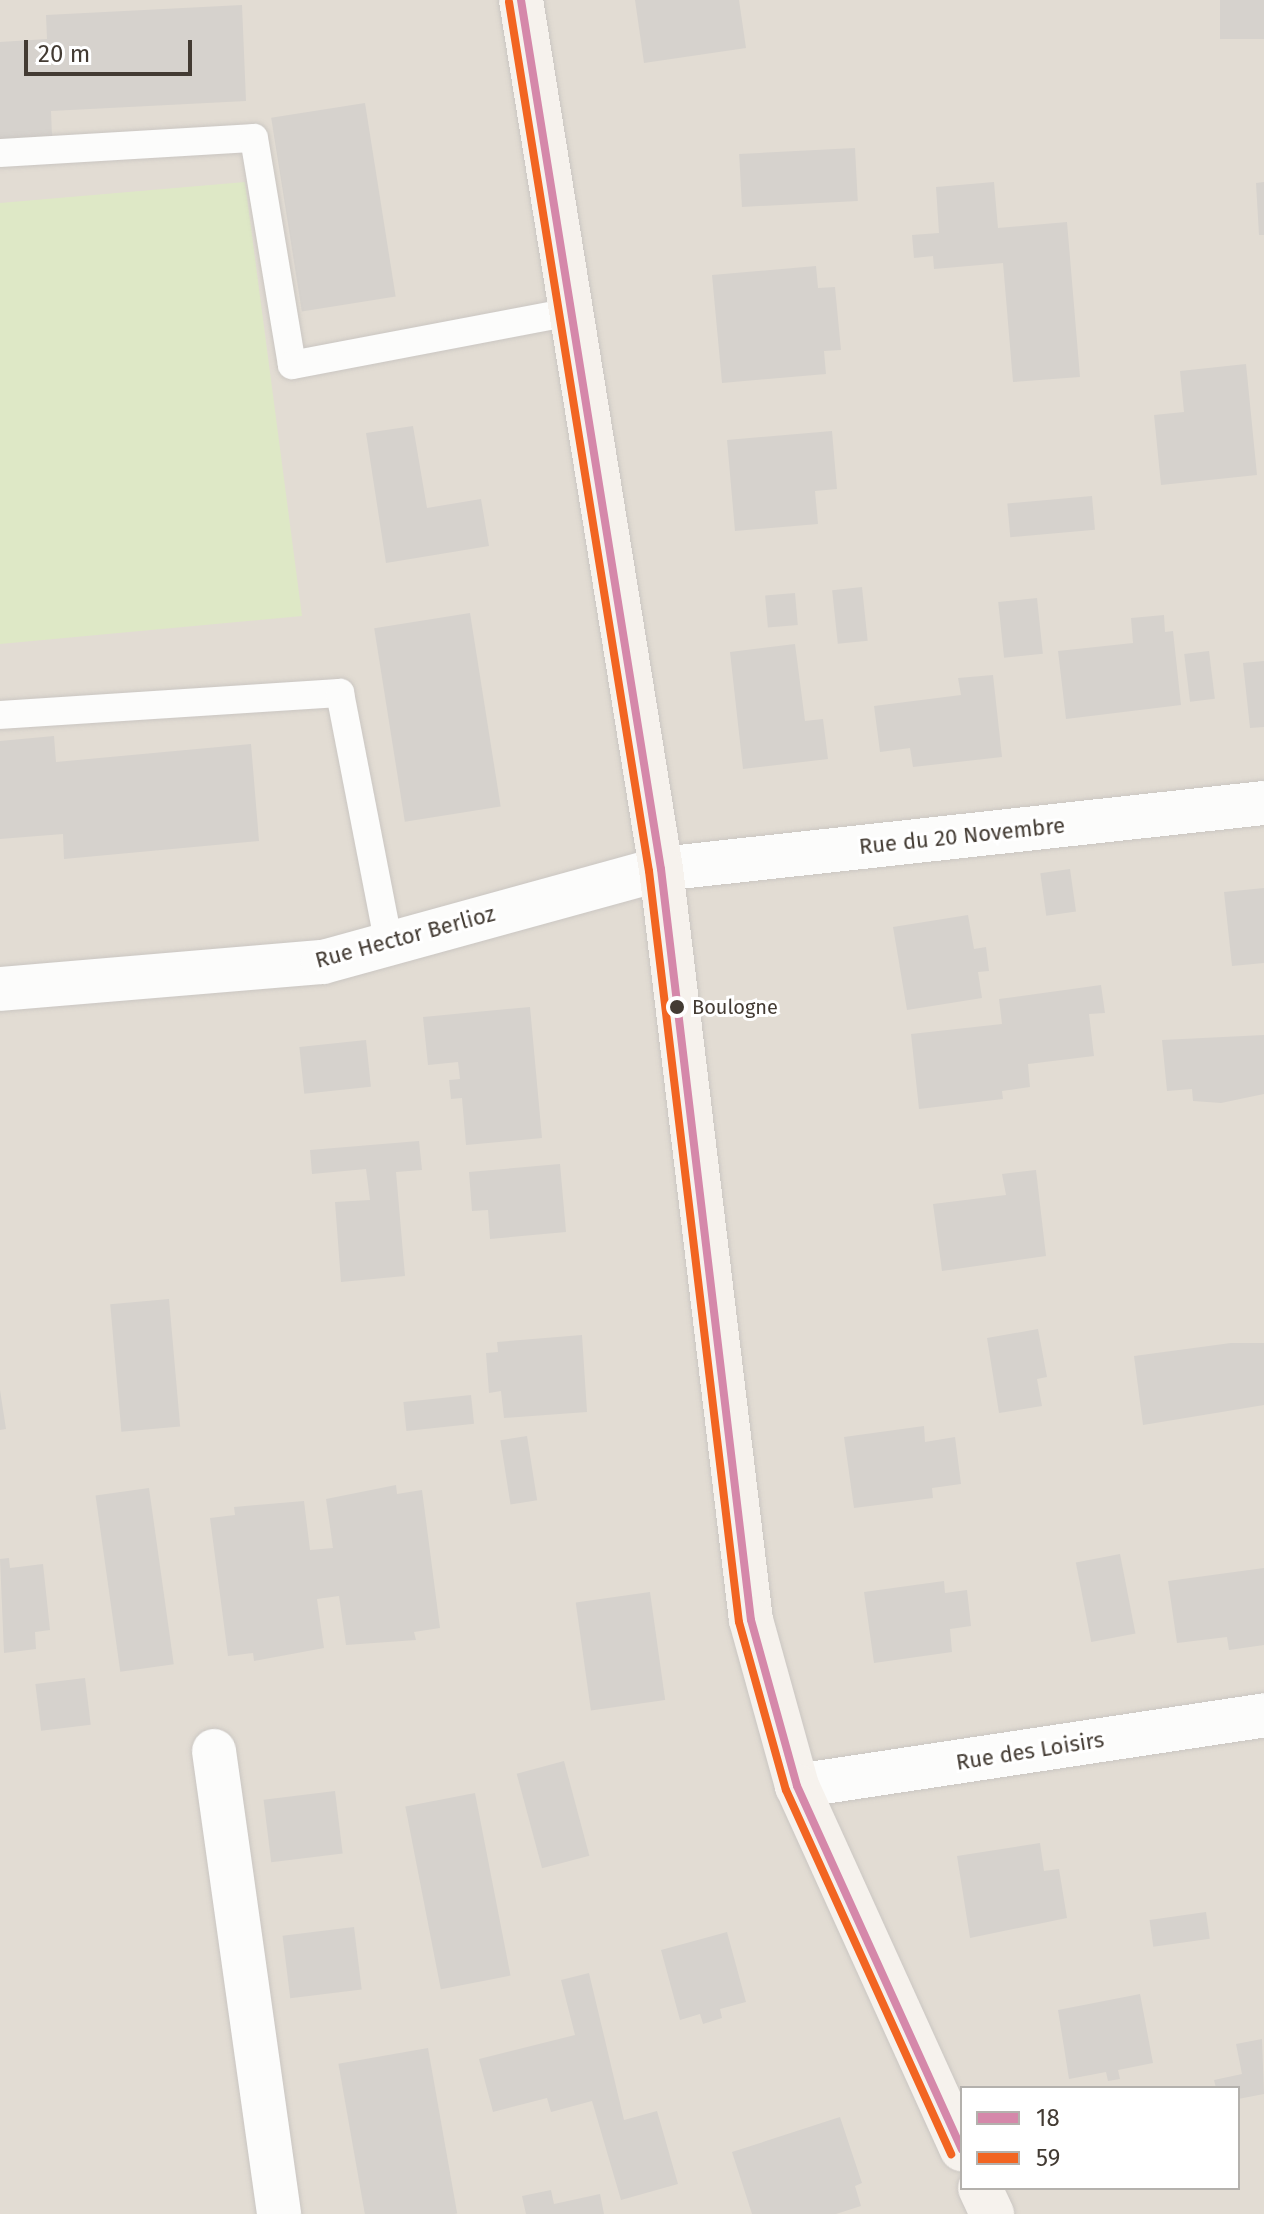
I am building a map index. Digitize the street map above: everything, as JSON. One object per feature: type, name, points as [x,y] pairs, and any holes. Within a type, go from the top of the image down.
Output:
[{"type":"main road","points":[[521,0],[661,869],[751,1620],[797,1786],[960,2145]]},
{"type":"main road","points":[[981,2190],[992,2214]]},
{"type":"street","name":"Rue du 20 Novembre","points":[[661,869],[1264,803]]},
{"type":"street","name":"Rue Hector Berlioz","points":[[0,989],[323,962],[661,869]]},
{"type":"street","name":"Rue des Loisirs","points":[[797,1786],[1264,1715]]},
{"type":"street","points":[[214,1751],[279,2214]]},
{"type":"lane","points":[[0,153],[254,138],[292,365],[571,312]]},
{"type":"lane","points":[[0,715],[340,693],[389,944]]},
{"type":"shaded area","points":[[0,0],[1264,0],[1264,2214],[0,2214]]},
{"type":"green space","points":[[245,182],[302,616],[0,644],[0,203]]},
{"type":"building","points":[[635,0],[739,0],[746,48],[644,63]]},
{"type":"building","points":[[1220,0],[1264,0],[1264,39],[1220,39]]},
{"type":"building","points":[[242,5],[246,101],[51,111],[52,136],[0,139],[0,42],[47,39],[46,15]]},
{"type":"building","points":[[365,103],[396,297],[302,311],[271,118]]},
{"type":"building","points":[[855,148],[858,201],[742,207],[739,154]]},
{"type":"building","points":[[994,182],[998,228],[1067,222],[1080,377],[1013,382],[1003,263],[934,269],[933,256],[914,258],[912,235],[939,233],[936,187]]},
{"type":"building","points":[[1264,182],[1264,235],[1259,235],[1256,183]]},
{"type":"building","points":[[816,266],[818,288],[835,287],[841,350],[824,351],[826,374],[722,383],[712,275]]},
{"type":"building","points":[[1246,364],[1257,475],[1161,485],[1154,415],[1184,412],[1180,371]]},
{"type":"building","points":[[413,426],[427,508],[481,499],[489,546],[386,563],[366,433]]},
{"type":"building","points":[[832,431],[837,489],[815,491],[818,524],[735,531],[727,440]]},
{"type":"building","points":[[1092,496],[1095,530],[1010,537],[1007,503]]},
{"type":"building","points":[[862,587],[868,641],[838,644],[832,590]]},
{"type":"building","points":[[795,593],[798,625],[768,627],[765,596]]},
{"type":"building","points":[[1037,598],[1043,654],[1004,658],[998,602]]},
{"type":"building","points":[[470,613],[501,807],[405,822],[374,628]]},
{"type":"building","points":[[1164,615],[1165,632],[1173,631],[1181,705],[1066,719],[1058,651],[1133,643],[1131,618]]},
{"type":"building","points":[[795,644],[805,721],[823,719],[828,759],[743,769],[730,652]]},
{"type":"building","points":[[1209,651],[1215,699],[1190,702],[1184,654]]},
{"type":"building","points":[[1264,661],[1264,727],[1250,728],[1243,663]]},
{"type":"building","points":[[993,675],[1002,757],[913,767],[910,748],[880,752],[874,706],[961,695],[958,678]]},
{"type":"building","points":[[54,736],[56,762],[251,744],[259,841],[64,859],[63,834],[0,839],[0,741]]},
{"type":"building","points":[[1070,869],[1076,912],[1046,916],[1040,873]]},
{"type":"building","points":[[1264,888],[1264,963],[1232,966],[1224,892]]},
{"type":"building","points":[[968,915],[974,949],[986,947],[989,971],[978,972],[982,998],[907,1010],[893,927]]},
{"type":"building","points":[[1101,985],[1105,1013],[1089,1014],[1094,1056],[1028,1064],[1030,1087],[1002,1091],[1003,1099],[919,1109],[911,1034],[1002,1024],[999,999]]},
{"type":"building","points":[[530,1007],[542,1138],[466,1145],[462,1098],[451,1099],[449,1080],[460,1079],[458,1062],[428,1065],[423,1017]]},
{"type":"building","points":[[1264,1035],[1264,1094],[1221,1103],[1193,1101],[1192,1089],[1167,1091],[1162,1040]]},
{"type":"building","points":[[366,1040],[371,1087],[304,1094],[299,1047]]},
{"type":"building","points":[[419,1141],[422,1170],[396,1172],[405,1276],[341,1282],[335,1202],[370,1200],[366,1169],[312,1174],[310,1150]]},
{"type":"building","points":[[560,1164],[566,1232],[490,1239],[488,1210],[472,1211],[469,1172]]},
{"type":"building","points":[[1036,1170],[1046,1256],[942,1271],[933,1204],[1006,1195],[1002,1174]]},
{"type":"building","points":[[169,1299],[180,1427],[121,1432],[110,1304]]},
{"type":"building","points":[[1038,1329],[1047,1377],[1037,1379],[1042,1406],[999,1413],[987,1338]]},
{"type":"building","points":[[582,1335],[587,1412],[504,1418],[501,1391],[489,1393],[486,1353],[498,1352],[497,1342]]},
{"type":"building","points":[[1231,1343],[1264,1343],[1264,1405],[1143,1425],[1134,1356]]},
{"type":"building","points":[[0,1390],[6,1429],[0,1430]]},
{"type":"building","points":[[471,1395],[474,1424],[406,1431],[403,1402]]},
{"type":"building","points":[[924,1426],[925,1442],[955,1437],[961,1484],[932,1488],[933,1498],[854,1508],[844,1437]]},
{"type":"building","points":[[527,1436],[537,1500],[511,1504],[500,1440]]},
{"type":"building","points":[[396,1485],[397,1494],[422,1490],[440,1628],[414,1632],[416,1640],[346,1645],[339,1596],[317,1599],[324,1648],[254,1661],[253,1653],[228,1656],[210,1518],[235,1515],[234,1507],[304,1501],[310,1550],[333,1548],[326,1499]]},
{"type":"building","points":[[149,1488],[174,1664],[120,1672],[96,1496]]},
{"type":"building","points":[[1120,1554],[1135,1634],[1091,1642],[1076,1563]]},
{"type":"building","points":[[9,1558],[10,1568],[43,1564],[50,1630],[35,1632],[36,1649],[4,1653],[0,1559]]},
{"type":"building","points":[[1264,1568],[1264,1645],[1229,1650],[1227,1637],[1177,1643],[1168,1581]]},
{"type":"building","points":[[944,1581],[945,1593],[967,1590],[971,1626],[950,1629],[952,1652],[874,1663],[864,1592]]},
{"type":"building","points":[[650,1592],[665,1700],[591,1710],[576,1602]]},
{"type":"building","points":[[85,1678],[91,1725],[41,1731],[35,1684]]},
{"type":"building","points":[[564,1761],[589,1856],[542,1868],[517,1774]]},
{"type":"building","points":[[335,1791],[343,1854],[271,1862],[264,1800]]},
{"type":"building","points":[[475,1793],[510,1976],[441,1989],[405,1807]]},
{"type":"building","points":[[1040,1843],[1044,1871],[1059,1869],[1067,1918],[970,1938],[957,1856]]},
{"type":"building","points":[[1206,1912],[1210,1939],[1153,1947],[1150,1920]]},
{"type":"building","points":[[354,1927],[362,1990],[290,1998],[283,1936]]},
{"type":"building","points":[[727,1932],[746,2002],[720,2009],[722,2018],[703,2024],[700,2014],[680,2020],[661,1950]]},
{"type":"building","points":[[589,1973],[624,2120],[657,2111],[678,2184],[621,2200],[592,2101],[551,2112],[547,2098],[493,2112],[479,2059],[575,2035],[561,1980]]},
{"type":"building","points":[[1140,1994],[1153,2063],[1118,2070],[1120,2079],[1108,2081],[1106,2072],[1069,2079],[1058,2010]]},
{"type":"building","points":[[1262,2039],[1264,2094],[1240,2099],[1240,2086],[1216,2086],[1214,2080],[1242,2074],[1236,2044]]},
{"type":"building","points":[[428,2048],[457,2213],[365,2214],[338,2064]]},
{"type":"building","points":[[840,2117],[862,2183],[855,2186],[861,2206],[836,2214],[752,2214],[732,2152]]},
{"type":"building","points":[[551,2190],[554,2204],[600,2194],[604,2214],[526,2214],[522,2196]]},
{"type":"transit line","name":"18","points":[[521,0],[661,869],[751,1620],[797,1786],[960,2145]]},
{"type":"transit line","name":"59","points":[[509,2],[649,871],[739,1622],[786,1790],[951,2154]]},
{"type":"place","name":"Boulogne","points":[[677,1007]]}]
